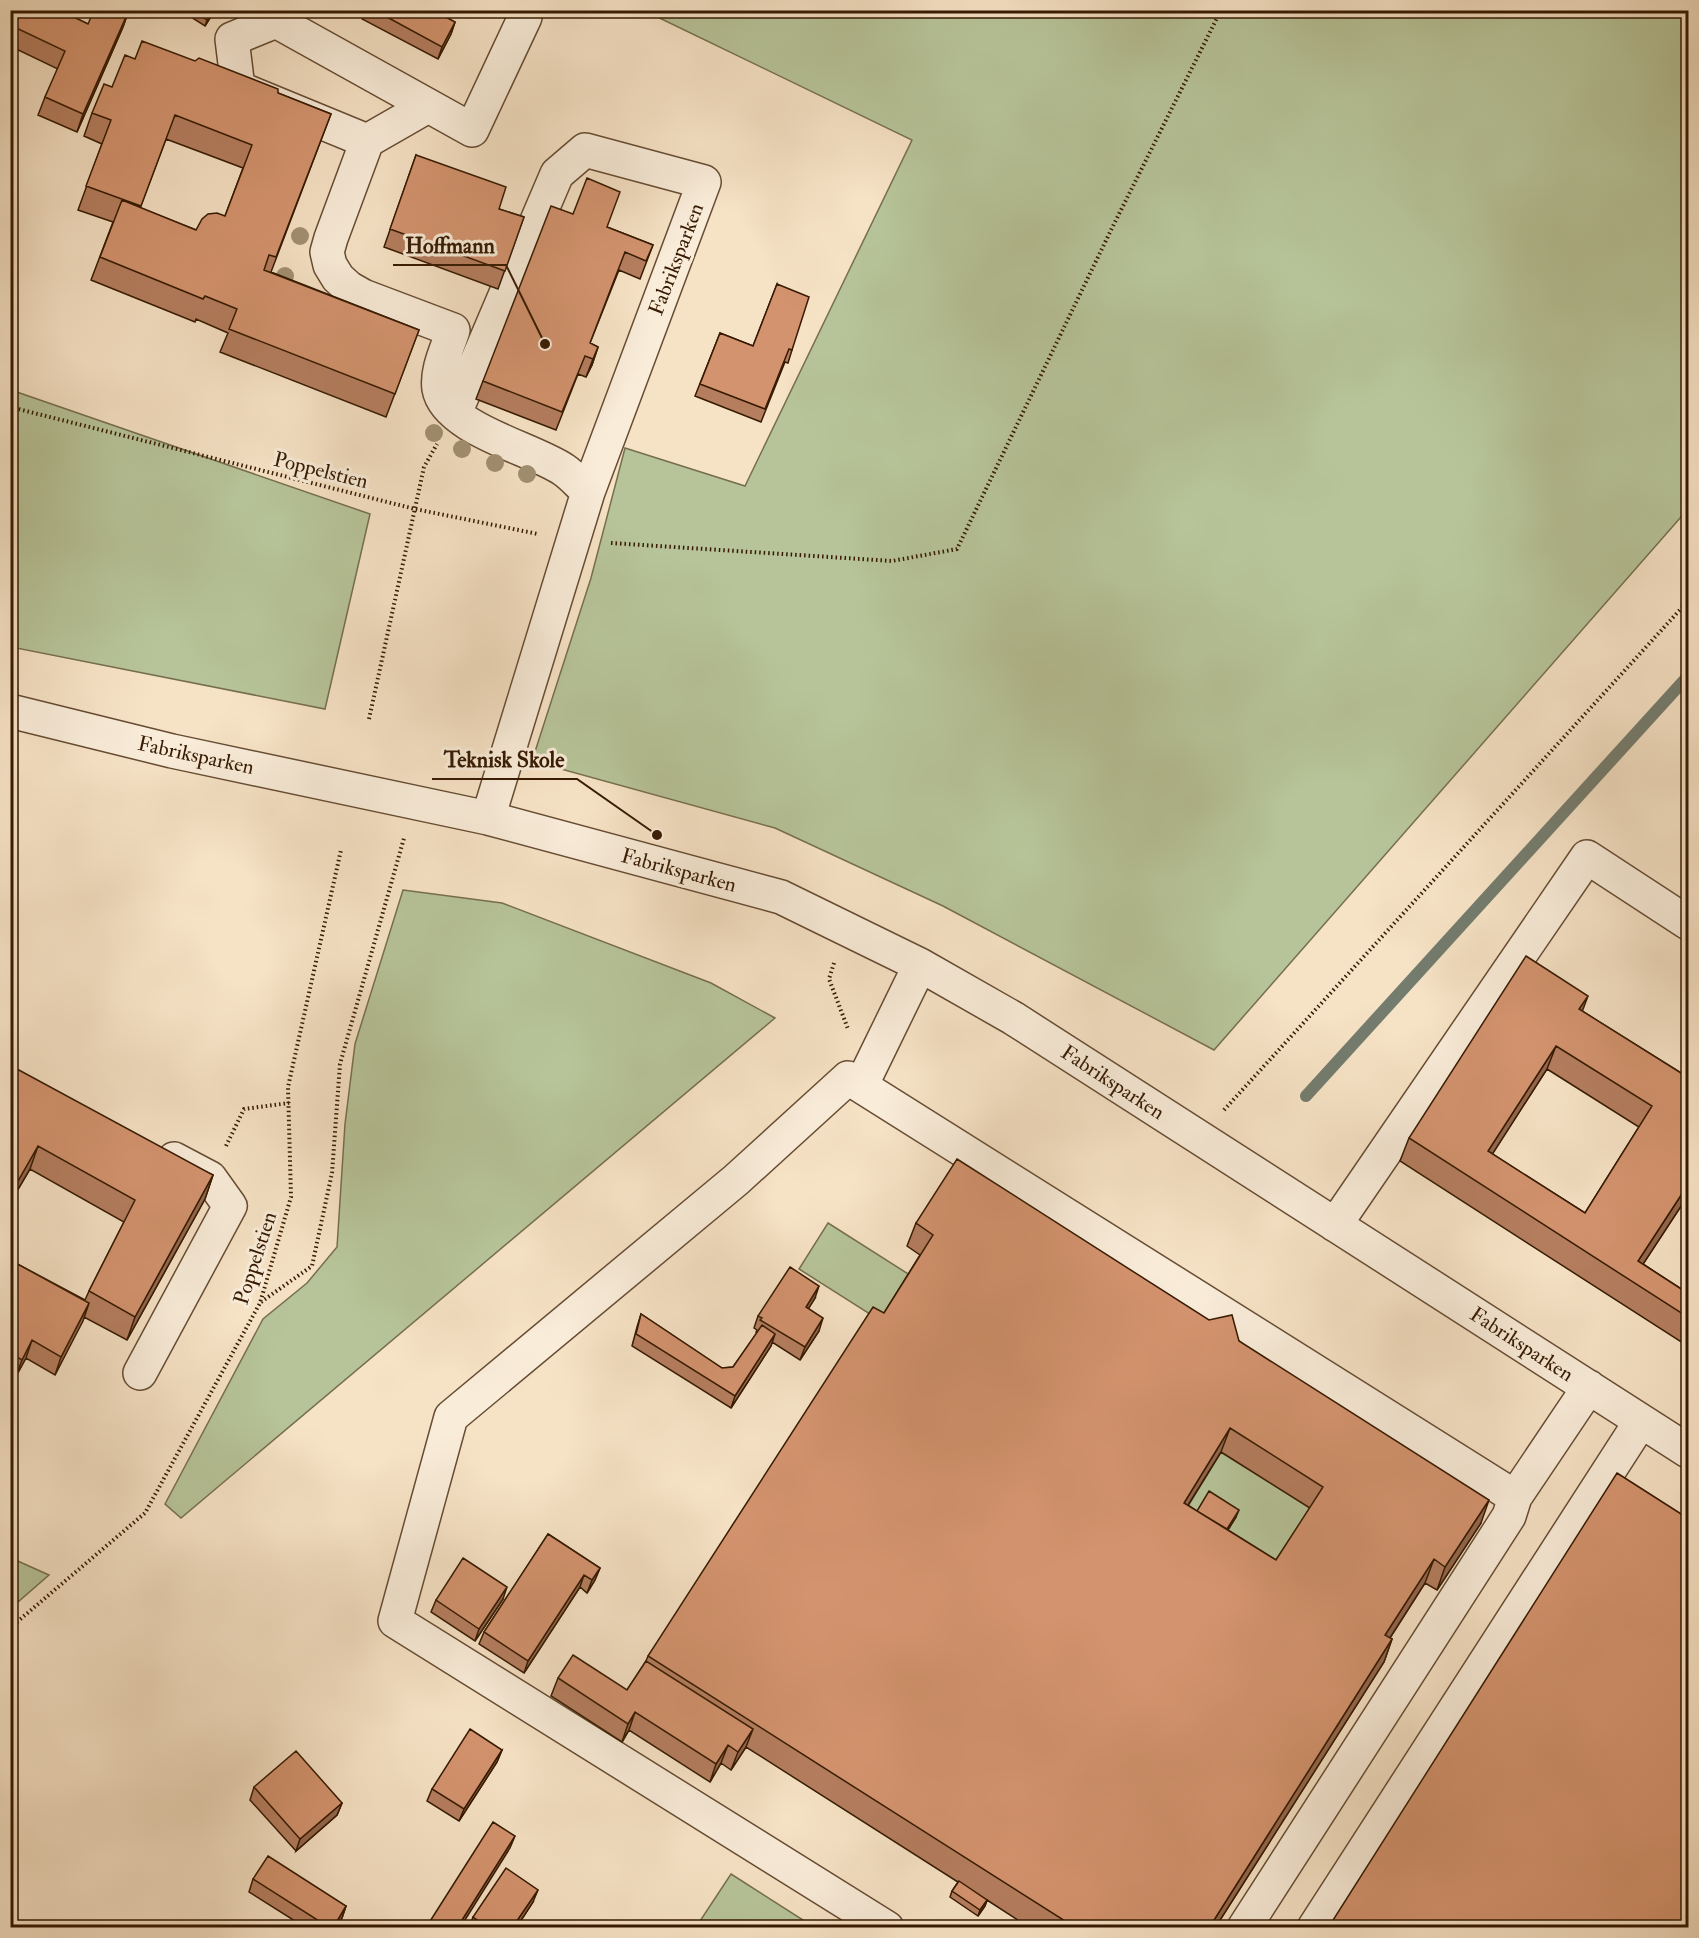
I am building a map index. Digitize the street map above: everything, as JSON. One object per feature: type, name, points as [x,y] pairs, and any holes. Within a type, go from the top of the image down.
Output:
[{"type":"street","points":[[367,141],[238,88],[232,39],[276,21],[472,130],[525,17]]},
{"type":"street","points":[[428,106],[367,141],[331,238],[327,252],[330,266],[338,278],[363,296],[453,330],[440,370],[439,388],[445,402],[455,413],[486,434],[564,470],[588,492]]},
{"type":"street","name":"Fabriksparken","points":[[455,413],[556,174],[585,150],[704,182],[588,492],[488,818]]},
{"type":"street","name":"Fabriksparken","points":[[10,711],[172,751],[488,818],[781,897],[920,965],[1013,1018],[1689,1451]]},
{"type":"street","points":[[1335,1225],[1587,857],[1689,923]]},
{"type":"street","points":[[868,1073],[920,965]]},
{"type":"street","points":[[887,1928],[395,1621],[451,1417],[756,1162],[848,1078],[868,1073],[1515,1497]]},
{"type":"street","points":[[140,1373],[230,1206],[210,1178],[147,1144]]},
{"type":"street","points":[[1244,1928],[1509,1516],[1515,1497],[1589,1387]]},
{"type":"street","points":[[1314,1928],[1641,1421]]},
{"type":"path","name":"Poppelstien","points":[[10,407],[415,509],[573,541],[892,561],[957,549],[1112,228],[1221,10]]},
{"type":"path","points":[[369,719],[424,467],[455,413]]},
{"type":"path","points":[[1199,1137],[1689,601]]},
{"type":"path","points":[[260,1303],[312,1266],[332,1173],[340,1064],[414,802]]},
{"type":"path","name":"Poppelstien","points":[[10,1628],[145,1513],[260,1303],[291,1197],[288,1087],[340,850]]},
{"type":"path","points":[[828,979],[868,1073]]},
{"type":"path","points":[[210,1178],[244,1108],[289,1103]]},
{"type":"green space","points":[[645,11],[1688,11],[1688,509],[1214,1050],[943,906],[775,828],[532,761],[591,578],[625,448],[745,486],[912,140]]},
{"type":"green space","points":[[11,390],[370,514],[325,709],[11,647]]},
{"type":"green space","points":[[403,890],[502,903],[711,983],[775,1018],[181,1518],[165,1504],[263,1319],[307,1283],[337,1247],[345,1124],[355,1044]]},
{"type":"green space","points":[[828,1223],[913,1277],[884,1323],[799,1269]]},
{"type":"green space","points":[[1221,1452],[1315,1511],[1268,1584],[1176,1526]]},
{"type":"green space","points":[[11,1558],[49,1575],[11,1608]]},
{"type":"green space","points":[[731,1874],[814,1927],[710,1927],[700,1921]]},
{"type":"building","points":[[10,10],[59,10],[88,24],[94,10],[129,10],[83,114],[45,97],[65,51],[10,25]]},
{"type":"building","points":[[66,10],[74,10],[71,16],[64,13]]},
{"type":"building","points":[[192,10],[213,10],[207,20]]},
{"type":"building","points":[[374,10],[433,10],[455,22],[442,47]]},
{"type":"building","points":[[142,41],[195,61],[199,58],[278,89],[278,93],[331,114],[276,257],[269,255],[264,270],[419,330],[395,394],[229,329],[237,309],[205,296],[203,299],[100,257],[122,200],[196,230],[208,214],[217,213],[225,216],[252,145],[175,115],[141,206],[86,186],[111,120],[92,113],[104,84],[112,87],[125,55],[135,59]]},
{"type":"building","points":[[416,155],[506,187],[499,209],[524,217],[505,271],[390,229]]},
{"type":"building","points":[[587,178],[620,192],[607,227],[653,245],[646,261],[625,252],[590,343],[598,347],[593,359],[585,356],[562,412],[483,381],[551,206],[573,214]]},
{"type":"building","points":[[777,284],[809,297],[792,350],[789,349],[765,409],[700,384],[720,333],[753,346]]},
{"type":"building","points":[[1526,956],[1588,996],[1579,1009],[1689,1078],[1689,1183],[1638,1261],[1689,1294],[1689,1318],[1409,1138]],"holes":[[[1556,1046],[1652,1106],[1585,1213],[1488,1151]]]},
{"type":"building","points":[[17,1069],[213,1175],[135,1317],[89,1291],[135,1200],[38,1146],[10,1195],[10,1081]]},
{"type":"building","points":[[957,1159],[1209,1320],[1232,1315],[1239,1341],[1489,1500],[1445,1567],[1434,1559],[1385,1635],[1392,1639],[1209,1928],[1076,1928],[648,1656],[873,1307],[884,1313],[933,1235],[916,1223]],"holes":[[[1230,1428],[1323,1487],[1276,1560],[1184,1503]]]},
{"type":"building","points":[[10,1260],[89,1303],[61,1357],[32,1340],[22,1360],[10,1353]]},
{"type":"building","points":[[790,1267],[819,1286],[806,1307],[823,1318],[805,1347],[760,1320],[762,1318],[758,1316]]},
{"type":"building","points":[[641,1314],[722,1368],[733,1367],[762,1325],[775,1334],[735,1396],[636,1334]]},
{"type":"building","points":[[1617,1473],[1689,1519],[1689,1928],[1328,1928]]},
{"type":"building","points":[[1209,1491],[1239,1510],[1227,1529],[1197,1511]]},
{"type":"building","points":[[548,1534],[600,1568],[592,1580],[584,1575],[528,1661],[484,1632]]},
{"type":"building","points":[[463,1558],[507,1587],[479,1629],[436,1600]]},
{"type":"building","points":[[573,1655],[627,1690],[646,1661],[753,1729],[738,1752],[728,1745],[716,1764],[635,1712],[628,1724],[558,1678]]},
{"type":"building","points":[[470,1729],[502,1750],[464,1809],[432,1789]]},
{"type":"building","points":[[296,1751],[342,1803],[300,1839],[254,1787]]},
{"type":"building","points":[[493,1822],[515,1836],[457,1928],[429,1928],[427,1926]]},
{"type":"building","points":[[268,1856],[346,1906],[333,1928],[253,1879]]},
{"type":"building","points":[[506,1868],[538,1890],[512,1928],[489,1928],[473,1917]]},
{"type":"building","points":[[959,1881],[987,1900],[980,1910],[952,1891]]},
{"type":"waterway","points":[[1306,1096],[1688,676]]},
{"type":"place","name":"Hoffmann","points":[[545,344]]},
{"type":"place","name":"Teknisk Skole","points":[[657,835]]}]
